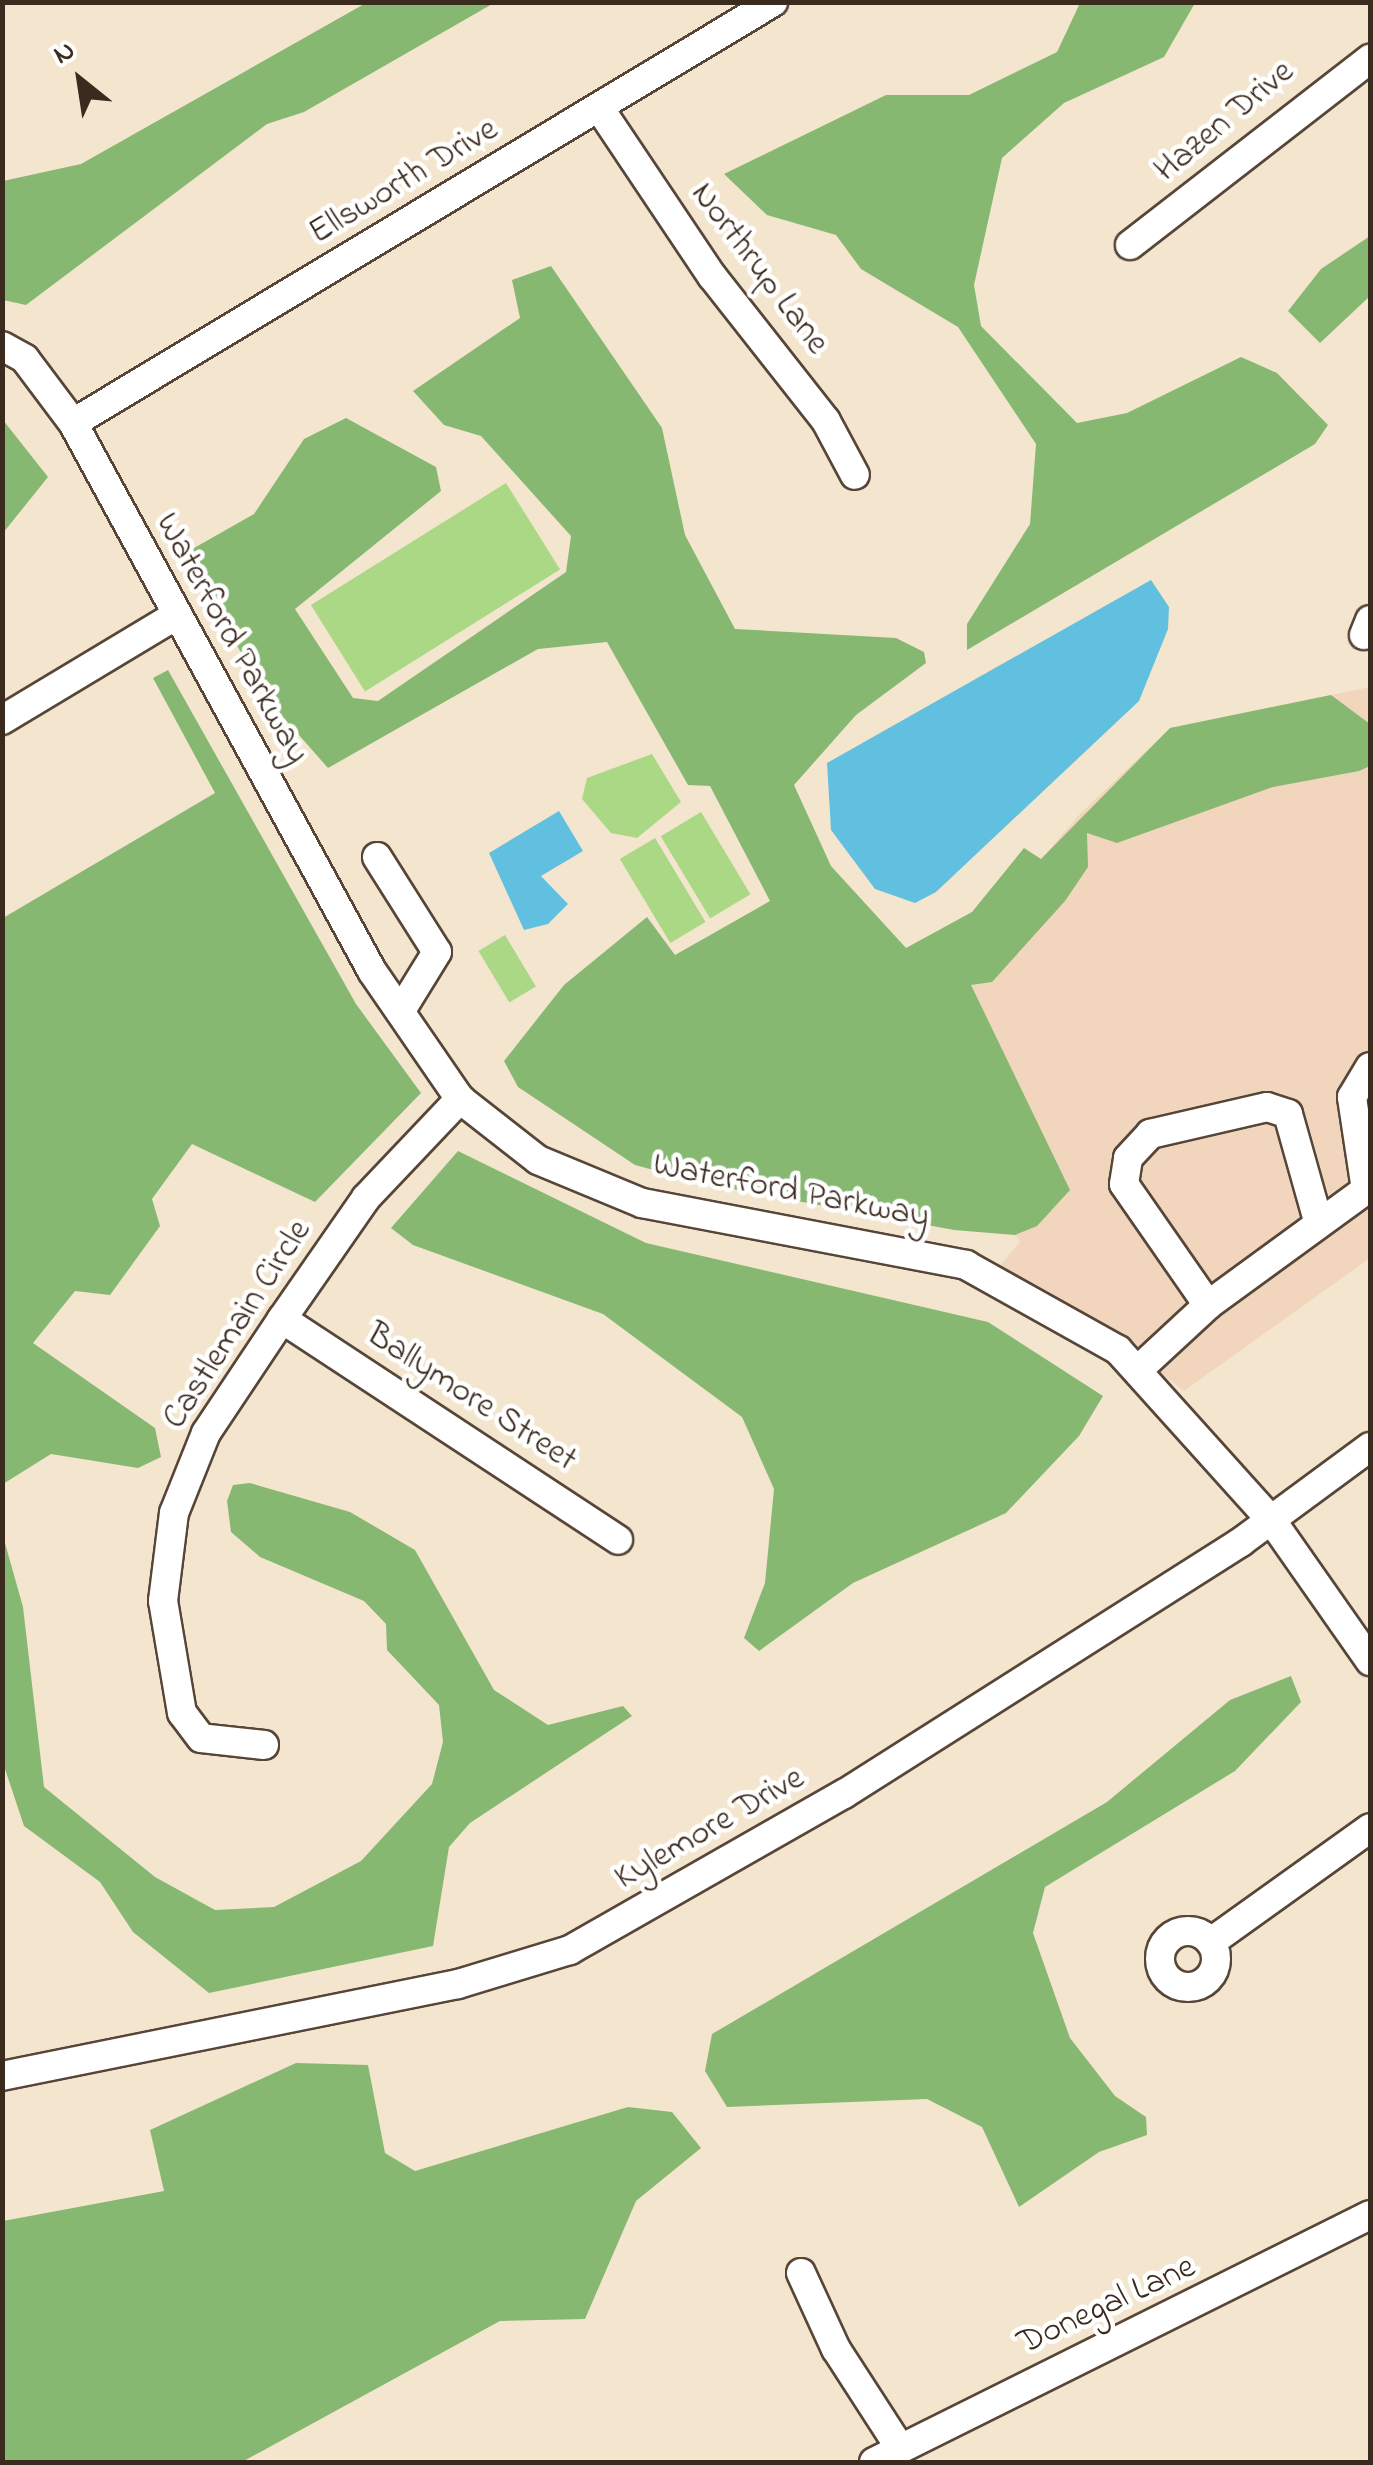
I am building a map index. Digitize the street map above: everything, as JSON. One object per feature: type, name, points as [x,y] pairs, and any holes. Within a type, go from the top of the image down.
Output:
[{"type":"street","name":"Ellsworth Drive","points":[[72,422],[600,110],[773,2]]},
{"type":"street","name":"Hazen Drive","points":[[1130,245],[1370,59]]},
{"type":"street","name":"Northrup Lane","points":[[600,110],[712,276],[826,421],[855,475]]},
{"type":"street","name":"Waterford Parkway","points":[[2,346],[25,358],[72,422],[172,618],[400,1012],[460,1099],[538,1160],[670,1212],[966,1266],[1139,1369],[1272,1521],[1370,1661]]},
{"type":"street","points":[[2,720],[172,618]]},
{"type":"street","points":[[377,857],[437,952],[400,1012]]},
{"type":"street","points":[[1139,1369],[1208,1305],[1368,1188],[1352,1097],[1370,1067]]},
{"type":"street","name":"Castlemain Circle","points":[[264,1745],[201,1738],[182,1712],[162,1602],[174,1513],[206,1433],[282,1319],[366,1198],[460,1099]]},
{"type":"street","points":[[1208,1305],[1124,1184],[1128,1158],[1150,1134],[1267,1108],[1288,1114],[1301,1134],[1319,1224]]},
{"type":"street","name":"Ballymore Street","points":[[282,1319],[618,1540]]},
{"type":"street","name":"Kylemore Drive","points":[[2,2076],[458,1984],[570,1950],[844,1794],[1272,1521],[1370,1447]]},
{"type":"street","points":[[1211,1942],[1370,1828]]},
{"type":"street","name":"Donegal Lane","points":[[874,2462],[1370,2215]]},
{"type":"street","points":[[802,2274],[836,2349],[900,2448]]},
{"type":"shaded area","points":[[1370,687],[1370,1258],[1184,1391],[1084,1313],[997,1269],[1020,1242],[886,1040],[1079,815],[1170,728]]},
{"type":"green space","points":[[366,3],[494,3],[304,112],[267,124],[26,305],[3,300],[3,181],[81,164]]},
{"type":"green space","points":[[1080,3],[1195,3],[1164,57],[1064,103],[1002,158],[974,285],[981,326],[1077,423],[1127,413],[1241,357],[1277,373],[1328,425],[1315,444],[967,650],[967,624],[1030,524],[1036,444],[958,327],[861,269],[836,235],[767,215],[724,174],[886,95],[969,95],[1057,52]]},
{"type":"green space","points":[[1370,236],[1370,296],[1320,343],[1288,311],[1321,269]]},
{"type":"green space","points":[[551,266],[662,428],[685,535],[735,629],[896,638],[924,652],[926,663],[856,715],[794,785],[831,866],[906,948],[972,912],[1024,848],[1041,859],[1170,728],[1331,695],[1370,724],[1370,766],[1359,771],[1273,787],[1117,843],[1087,833],[1088,867],[1065,901],[992,982],[971,985],[1070,1190],[1037,1226],[1015,1235],[954,1230],[706,1184],[635,1165],[518,1087],[504,1061],[564,985],[647,917],[675,955],[770,901],[710,786],[688,785],[607,642],[538,649],[328,768],[269,701],[210,599],[187,552],[254,514],[304,439],[346,418],[436,467],[441,491],[295,609],[353,698],[378,701],[566,572],[571,536],[481,436],[444,425],[413,391],[520,318],[512,280]]},
{"type":"green space","points":[[3,420],[48,477],[2,533]]},
{"type":"green space","points":[[506,483],[560,570],[365,691],[311,605]]},
{"type":"green space","points":[[168,670],[356,1004],[421,1093],[315,1202],[192,1144],[152,1199],[160,1226],[110,1295],[75,1291],[33,1343],[155,1428],[161,1457],[138,1468],[51,1454],[3,1484],[3,918],[215,793],[153,678]]},
{"type":"green space","points":[[652,754],[681,802],[637,838],[611,833],[582,799],[587,778]]},
{"type":"green space","points":[[701,812],[750,894],[710,918],[661,836]]},
{"type":"green space","points":[[655,838],[705,922],[670,943],[620,859]]},
{"type":"green space","points":[[505,935],[536,986],[509,1002],[478,951]]},
{"type":"green space","points":[[458,1151],[646,1243],[988,1322],[1103,1396],[1079,1436],[1006,1513],[853,1583],[759,1651],[744,1638],[765,1583],[774,1489],[742,1417],[603,1314],[413,1245],[391,1228]]},
{"type":"green space","points":[[250,1483],[350,1512],[415,1550],[494,1690],[548,1725],[623,1706],[632,1716],[470,1823],[449,1847],[433,1946],[209,1993],[133,1932],[100,1882],[24,1826],[3,1763],[3,1536],[23,1607],[44,1787],[155,1877],[215,1910],[274,1907],[361,1861],[432,1784],[443,1742],[439,1705],[387,1650],[386,1624],[364,1601],[260,1557],[231,1532],[227,1501],[233,1485]]},
{"type":"green space","points":[[1291,1676],[1301,1702],[1235,1771],[1045,1887],[1033,1933],[1070,2038],[1115,2096],[1146,2117],[1147,2135],[1099,2152],[1019,2207],[982,2127],[927,2099],[727,2107],[705,2071],[712,2034],[1107,1802],[1230,1700]]},
{"type":"green space","points":[[296,2063],[368,2065],[385,2153],[415,2171],[628,2107],[672,2112],[701,2148],[636,2201],[585,2319],[500,2321],[242,2462],[3,2462],[3,2221],[164,2191],[150,2130]]},
{"type":"water","points":[[1151,580],[1169,607],[1168,629],[1139,701],[936,892],[915,903],[875,889],[831,830],[827,763]]},
{"type":"water","points":[[559,811],[583,851],[541,876],[568,904],[548,924],[524,930],[489,853]]}]
